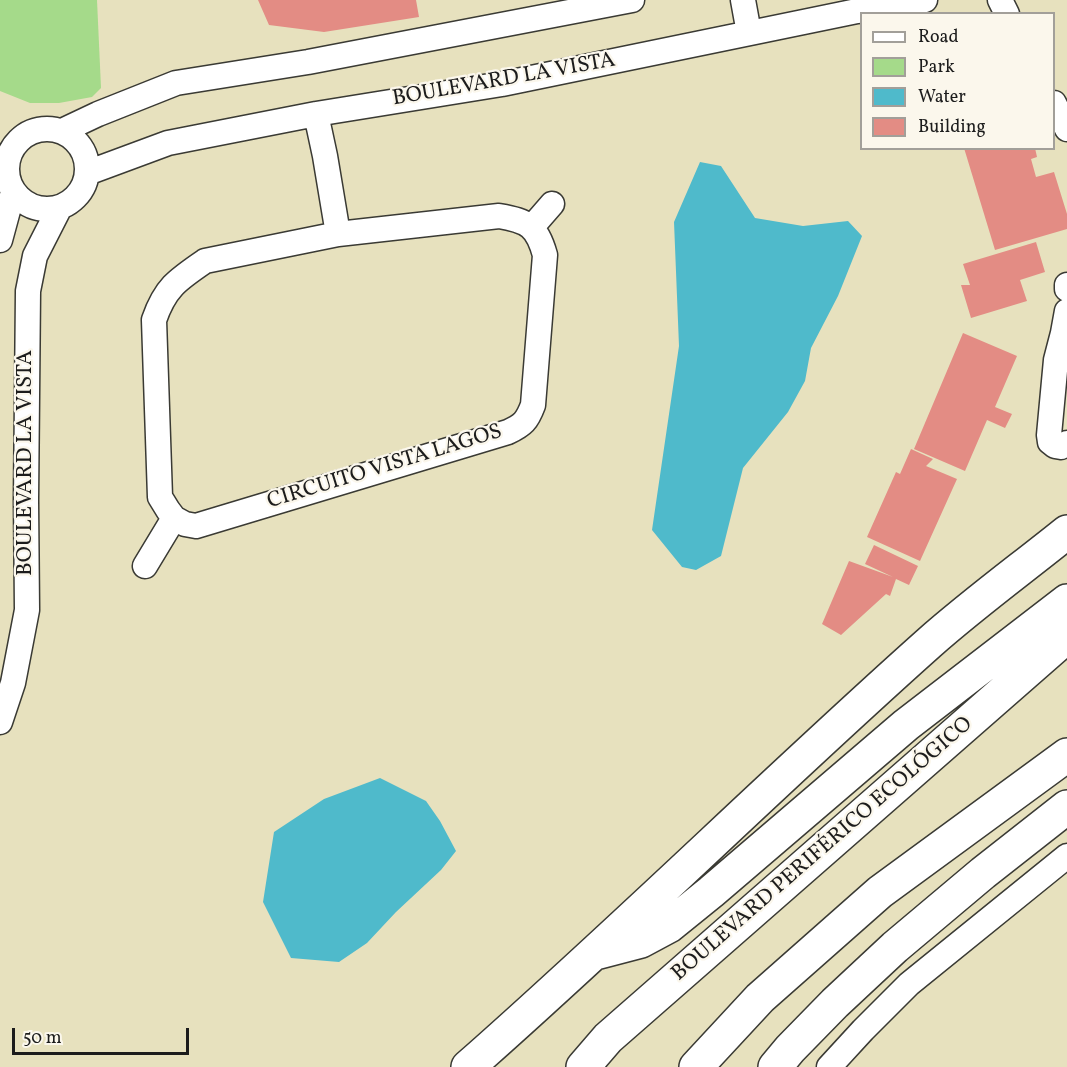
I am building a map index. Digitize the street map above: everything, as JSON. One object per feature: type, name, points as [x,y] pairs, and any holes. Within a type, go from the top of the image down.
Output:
[{"type":"highway","points":[[468,1067],[597,952],[808,753],[930,642],[1067,532]]},
{"type":"highway","points":[[597,952],[641,941],[669,926],[906,725],[1067,602]]},
{"type":"highway","name":"BOULEVARD PERIFÉRICO ECOLÓGICO","points":[[583,1067],[608,1038],[1067,636]]},
{"type":"highway","points":[[696,1067],[760,998],[880,892],[1067,755]]},
{"type":"highway","points":[[775,1067],[828,1010],[895,947],[983,873],[1067,807]]},
{"type":"street","points":[[62,131],[176,83],[308,62],[633,0]]},
{"type":"street","points":[[742,0],[749,33]]},
{"type":"street","name":"BOULEVARD LA VISTA","points":[[87,173],[168,143],[315,114],[502,84],[857,11],[925,0]]},
{"type":"street","points":[[1055,107],[1067,129]]},
{"type":"street","points":[[315,114],[325,156],[338,234]]},
{"type":"street","points":[[50,128],[62,131],[81,147],[86,160],[87,173],[84,184],[79,194],[60,207],[46,209],[34,207],[22,201],[13,192],[7,178],[9,135],[50,128]]},
{"type":"street","points":[[0,240],[13,192]]},
{"type":"street","points":[[144,566],[174,518],[160,497],[154,320],[160,302],[171,287],[205,261],[338,234],[499,216],[515,219],[532,227],[552,204]]},
{"type":"street","name":"BOULEVARD LA VISTA","points":[[0,722],[13,683],[27,610],[28,291],[35,256],[60,207]]},
{"type":"street","name":"CIRCUITO VISTA LAGOS","points":[[174,518],[185,524],[196,526],[508,432],[528,433],[529,416],[533,405],[544,255],[541,241],[532,227]]},
{"type":"street","points":[[1067,285],[1067,290]]},
{"type":"street","points":[[1067,310],[1049,435],[1050,442],[1055,446],[1061,447],[1067,443]]},
{"type":"street","points":[[829,1067],[909,984],[1067,856]]},
{"type":"green space","points":[[0,0],[97,0],[101,88],[92,97],[59,103],[30,103],[0,91]]},
{"type":"water","points":[[700,162],[721,166],[755,218],[803,226],[848,221],[862,236],[838,296],[811,348],[805,381],[788,412],[743,468],[721,556],[696,570],[682,567],[652,530],[679,346],[674,222]]},
{"type":"water","points":[[380,778],[426,801],[456,851],[441,870],[367,943],[339,962],[291,958],[263,902],[274,832],[324,799]]},
{"type":"building","points":[[258,0],[416,0],[419,17],[324,32],[269,25]]},
{"type":"building","points":[[965,150],[1035,150],[1037,157],[1031,159],[1036,177],[1054,172],[1067,214],[1067,229],[995,250]]},
{"type":"building","points":[[1036,242],[1045,272],[1020,280],[1027,301],[971,318],[961,285],[970,285],[963,264]]},
{"type":"building","points":[[963,333],[1017,356],[995,407],[1012,414],[1005,428],[987,420],[965,471],[914,449]]},
{"type":"building","points":[[911,449],[933,459],[926,466],[957,479],[920,561],[867,537],[896,472],[900,474]]},
{"type":"building","points":[[874,545],[918,566],[909,585],[896,579],[890,596],[886,594],[841,635],[822,624],[849,561],[893,577],[865,564]]}]
